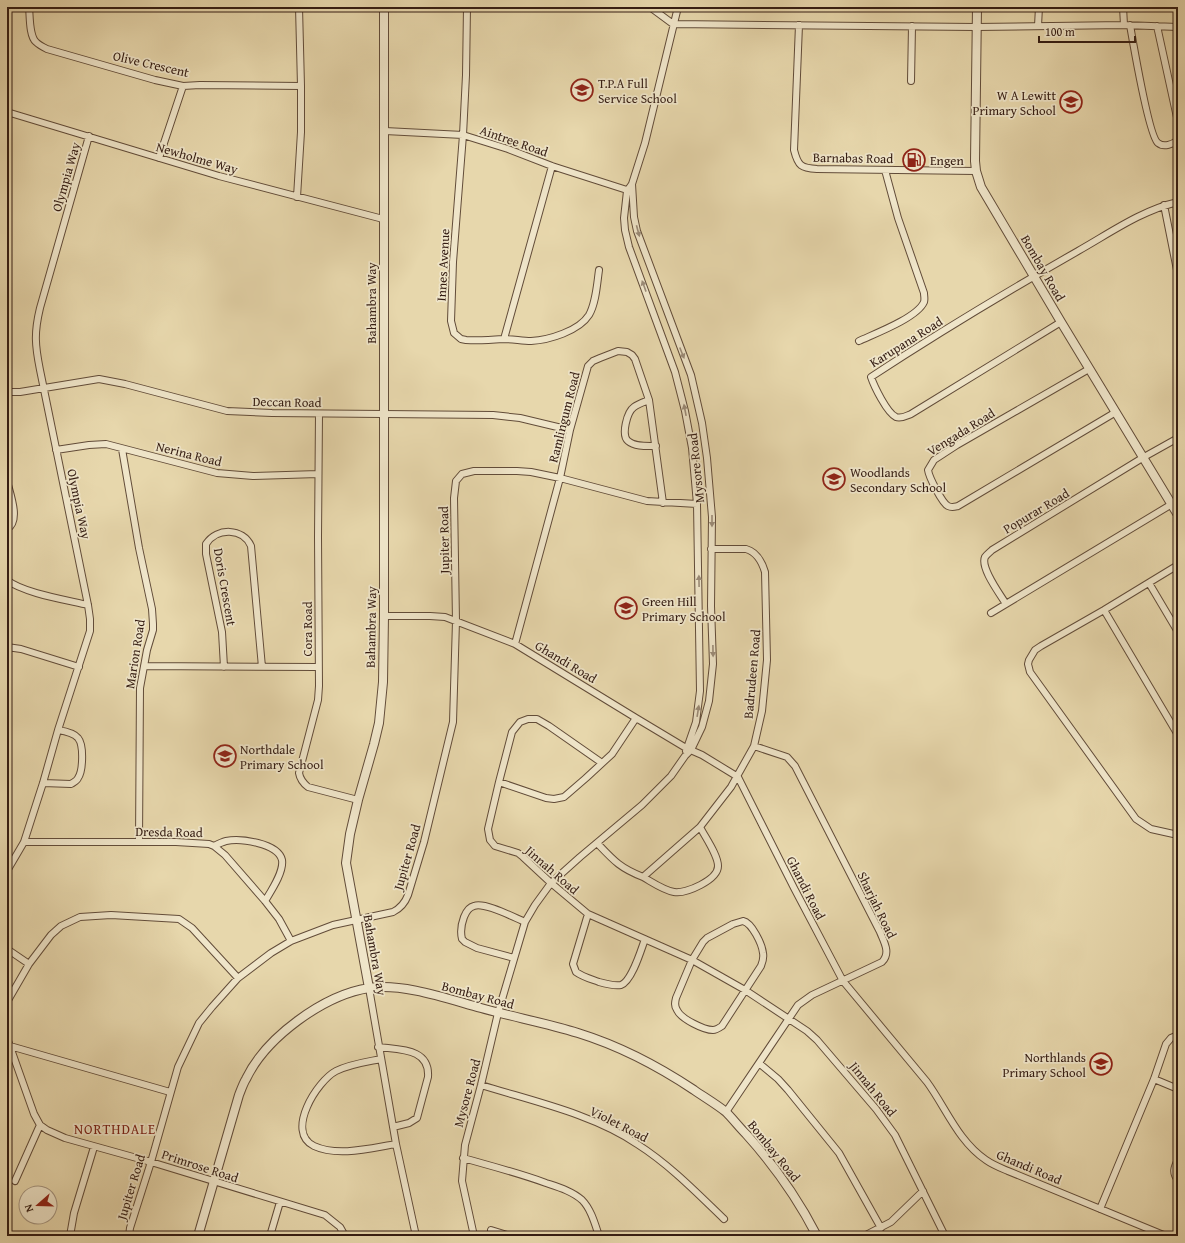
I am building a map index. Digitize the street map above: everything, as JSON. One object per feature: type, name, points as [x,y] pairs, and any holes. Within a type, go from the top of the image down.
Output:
[{"type":"street","name":"Olive Crescent","points":[[29,7],[34,40],[47,49],[155,80],[183,86],[301,86]]},
{"type":"street","points":[[297,197],[301,132],[299,7]]},
{"type":"street","name":"Bahambra Way","points":[[384,7],[384,616],[382,682],[378,723],[374,744],[358,800],[350,834],[346,863],[396,1144],[416,1236]]},
{"type":"street","name":"Innes Avenue","points":[[467,7],[466,75],[453,262],[452,328],[457,337],[466,340],[504,339],[531,341],[542,339],[579,326],[590,314],[599,270]]},
{"type":"street","points":[[650,7],[674,24],[976,27],[1127,25],[1178,27]]},
{"type":"street","name":"Mysore Road","points":[[678,7],[645,144],[625,207],[625,230],[629,247],[676,372],[692,448],[697,504],[700,691],[696,722],[689,749]]},
{"type":"street","name":"Bombay Road","points":[[977,7],[976,171],[981,186],[1089,369],[1178,515]]},
{"type":"street","points":[[1038,26],[1039,7]]},
{"type":"street","points":[[1123,7],[1149,123],[1155,140],[1157,143],[1164,145],[1174,143],[1178,140]]},
{"type":"street","name":"Barnabas Road","points":[[799,25],[794,143],[794,150],[798,163],[806,168],[976,171]]},
{"type":"street","points":[[911,81],[912,26]]},
{"type":"street","points":[[1157,26],[1178,122]]},
{"type":"street","points":[[159,158],[183,86]]},
{"type":"street","name":"Newholme Way","points":[[7,112],[159,158],[297,197],[383,219]]},
{"type":"street","name":"Aintree Road","points":[[384,131],[463,135],[630,191]]},
{"type":"street","name":"Olympia Way","points":[[7,871],[24,842],[90,631],[88,605],[43,389],[37,353],[36,326],[89,136]]},
{"type":"street","points":[[504,339],[552,166]]},
{"type":"street","points":[[859,342],[909,317],[921,307],[924,300],[924,293],[898,218],[885,170]]},
{"type":"street","name":"Mysore Road","points":[[474,1236],[462,1181],[466,1139],[481,1085],[498,1013],[525,922],[550,883],[642,805],[671,776],[702,727],[712,686],[712,517],[702,423],[691,375],[637,231],[630,191]]},
{"type":"street","points":[[1034,276],[1135,219],[1164,205],[1178,202]]},
{"type":"street","points":[[1164,205],[1178,275]]},
{"type":"street","name":"Karupana Road","points":[[1034,276],[871,377],[886,406],[893,415],[900,418],[905,417],[1061,322]]},
{"type":"street","name":"Ramlingum Road","points":[[515,644],[560,478],[570,430],[588,366],[593,361],[612,353],[623,351],[632,355],[649,400],[663,503]]},
{"type":"street","name":"Vengada Road","points":[[1089,369],[957,445],[934,460],[928,470],[928,474],[946,506],[958,506],[1116,412]]},
{"type":"street","name":"Deccan Road","points":[[7,392],[43,389],[99,379],[125,384],[227,411],[251,413],[506,416],[570,430]]},
{"type":"street","points":[[649,400],[634,407],[630,412],[627,418],[625,436],[627,440],[633,444],[656,446]]},
{"type":"street","name":"Cora Road","points":[[319,414],[318,700],[299,773],[303,783],[308,787],[358,800]]},
{"type":"street","points":[[1144,457],[1178,438]]},
{"type":"street","name":"Nerina Road","points":[[56,450],[89,444],[99,444],[142,453],[217,473],[253,476],[318,474]]},
{"type":"street","name":"Marion Road","points":[[122,449],[152,609],[153,630],[140,688],[139,842]]},
{"type":"street","name":"Popurar Road","points":[[1006,604],[986,571],[984,563],[987,555],[992,550],[1144,457]]},
{"type":"street","name":"Jupiter Road","points":[[129,1236],[130,1228],[178,1068],[199,1023],[212,1007],[238,978],[271,953],[291,941],[333,925],[385,915],[393,912],[405,903],[426,835],[453,722],[456,621],[454,498],[456,481],[459,476],[467,472],[502,470],[531,472],[560,478]]},
{"type":"street","points":[[560,478],[647,501],[697,504]]},
{"type":"street","points":[[7,481],[14,517],[12,526],[7,529]]},
{"type":"street","points":[[991,613],[1172,504]]},
{"type":"street","name":"Doris Crescent","points":[[224,667],[222,632],[206,554],[206,544],[213,536],[225,532],[245,536],[251,546],[262,667]]},
{"type":"street","name":"Badrudeen Road","points":[[643,877],[700,827],[738,778],[754,746],[762,711],[767,660],[765,572],[760,560],[755,553],[751,551],[746,549],[711,549]]},
{"type":"street","points":[[1178,565],[1041,646],[1031,655],[1028,664],[1030,672],[1136,819],[1151,829],[1178,835]]},
{"type":"street","points":[[7,580],[12,584],[26,590],[88,605]]},
{"type":"street","points":[[1149,583],[1178,632]]},
{"type":"street","points":[[1104,610],[1178,735]]},
{"type":"street","name":"Ghandi Road","points":[[384,616],[445,617],[515,644],[738,778],[843,980],[927,1082],[942,1103],[955,1128],[967,1143],[986,1160],[1008,1171],[1166,1236]]},
{"type":"street","points":[[7,647],[79,667]]},
{"type":"street","points":[[144,666],[318,667]]},
{"type":"street","points":[[499,782],[546,798],[558,798],[570,792],[602,763],[620,743],[636,718]]},
{"type":"street","name":"Jinnah Road","points":[[602,763],[537,719],[528,719],[520,722],[512,732],[499,782],[488,829],[490,840],[495,846],[518,853],[524,857],[550,883],[588,914],[692,960],[745,990],[817,1040],[880,1114],[900,1144],[945,1236]]},
{"type":"street","points":[[43,783],[71,784],[79,778],[82,754],[78,738],[75,735],[58,730]]},
{"type":"street","name":"Sharjah Road","points":[[726,1112],[760,1064],[798,1005],[843,980],[882,962],[886,954],[884,941],[791,760],[779,753],[754,746]]},
{"type":"street","points":[[597,843],[620,866],[628,871],[668,890],[679,892],[687,890],[714,876],[717,871],[718,863],[700,827]]},
{"type":"street","points":[[214,846],[227,841],[250,841],[260,844],[277,853],[282,860],[282,866],[265,901]]},
{"type":"street","name":"Dresda Road","points":[[24,842],[205,843],[214,846],[225,855],[265,901],[279,919],[291,941]]},
{"type":"street","points":[[514,958],[470,945],[462,939],[461,927],[465,914],[469,908],[478,905],[494,909],[525,922]]},
{"type":"street","points":[[588,914],[573,964],[576,972],[586,978],[614,985],[623,984],[631,974],[645,939]]},
{"type":"street","points":[[7,1002],[29,964],[51,935],[61,926],[80,917],[111,916],[179,919],[192,928],[238,978]]},
{"type":"street","points":[[743,921],[747,922],[753,929],[763,950],[764,955],[761,966],[726,1022],[718,1029],[713,1030],[704,1028],[686,1019],[677,1012],[675,1003],[692,960],[707,938],[733,924],[743,921]]},
{"type":"street","points":[[7,949],[29,964]]},
{"type":"street","name":"Bombay Road","points":[[198,1236],[239,1095],[246,1078],[261,1056],[287,1029],[313,1010],[336,998],[369,988],[396,987],[415,990],[578,1033],[608,1043],[651,1064],[682,1082],[726,1112],[774,1166],[796,1199],[817,1236]]},
{"type":"street","points":[[1100,1209],[1154,1079],[1166,1044],[1171,1038],[1178,1036]]},
{"type":"street","points":[[7,1038],[28,1099],[40,1125],[15,1181]]},
{"type":"street","points":[[10,1046],[170,1092]]},
{"type":"street","points":[[378,1047],[414,1052],[424,1059],[428,1066],[428,1077],[417,1118],[409,1123],[394,1127]]},
{"type":"street","points":[[381,1059],[349,1066],[335,1071],[326,1078],[309,1103],[303,1119],[302,1131],[306,1140],[310,1144],[326,1150],[348,1151],[396,1144]]},
{"type":"street","points":[[760,1064],[778,1079],[788,1090],[839,1153],[881,1228]]},
{"type":"street","points":[[1154,1079],[1178,1089]]},
{"type":"street","name":"Violet Road","points":[[481,1085],[586,1118],[637,1143],[671,1169],[724,1219]]},
{"type":"street","name":"Primrose Road","points":[[40,1125],[56,1134],[94,1147],[151,1162],[325,1215],[340,1227],[345,1236]]},
{"type":"street","points":[[70,1236],[74,1213],[94,1147]]},
{"type":"street","points":[[463,1158],[522,1174],[574,1194],[587,1206],[599,1236]]},
{"type":"street","points":[[1178,1160],[1174,1168],[1174,1173],[1178,1180]]},
{"type":"street","points":[[864,1236],[891,1222],[922,1191]]},
{"type":"street","points":[[270,1236],[280,1202]]},
{"type":"street","points":[[491,1230],[510,1236]]},
{"type":"place","name":"T.P.A Full Service School","points":[[582,90]]},
{"type":"place","name":"W A Lewitt Primary School","points":[[1071,102]]},
{"type":"place","name":"Engen","points":[[914,160]]},
{"type":"place","name":"Woodlands Secondary School","points":[[834,479]]},
{"type":"place","name":"Green Hill Primary School","points":[[626,608]]},
{"type":"place","name":"Northdale Primary School","points":[[225,756]]},
{"type":"place","name":"Northlands Primary School","points":[[1101,1064]]},
{"type":"district","name":"NORTHDALE","points":[[115,1129]]}]
